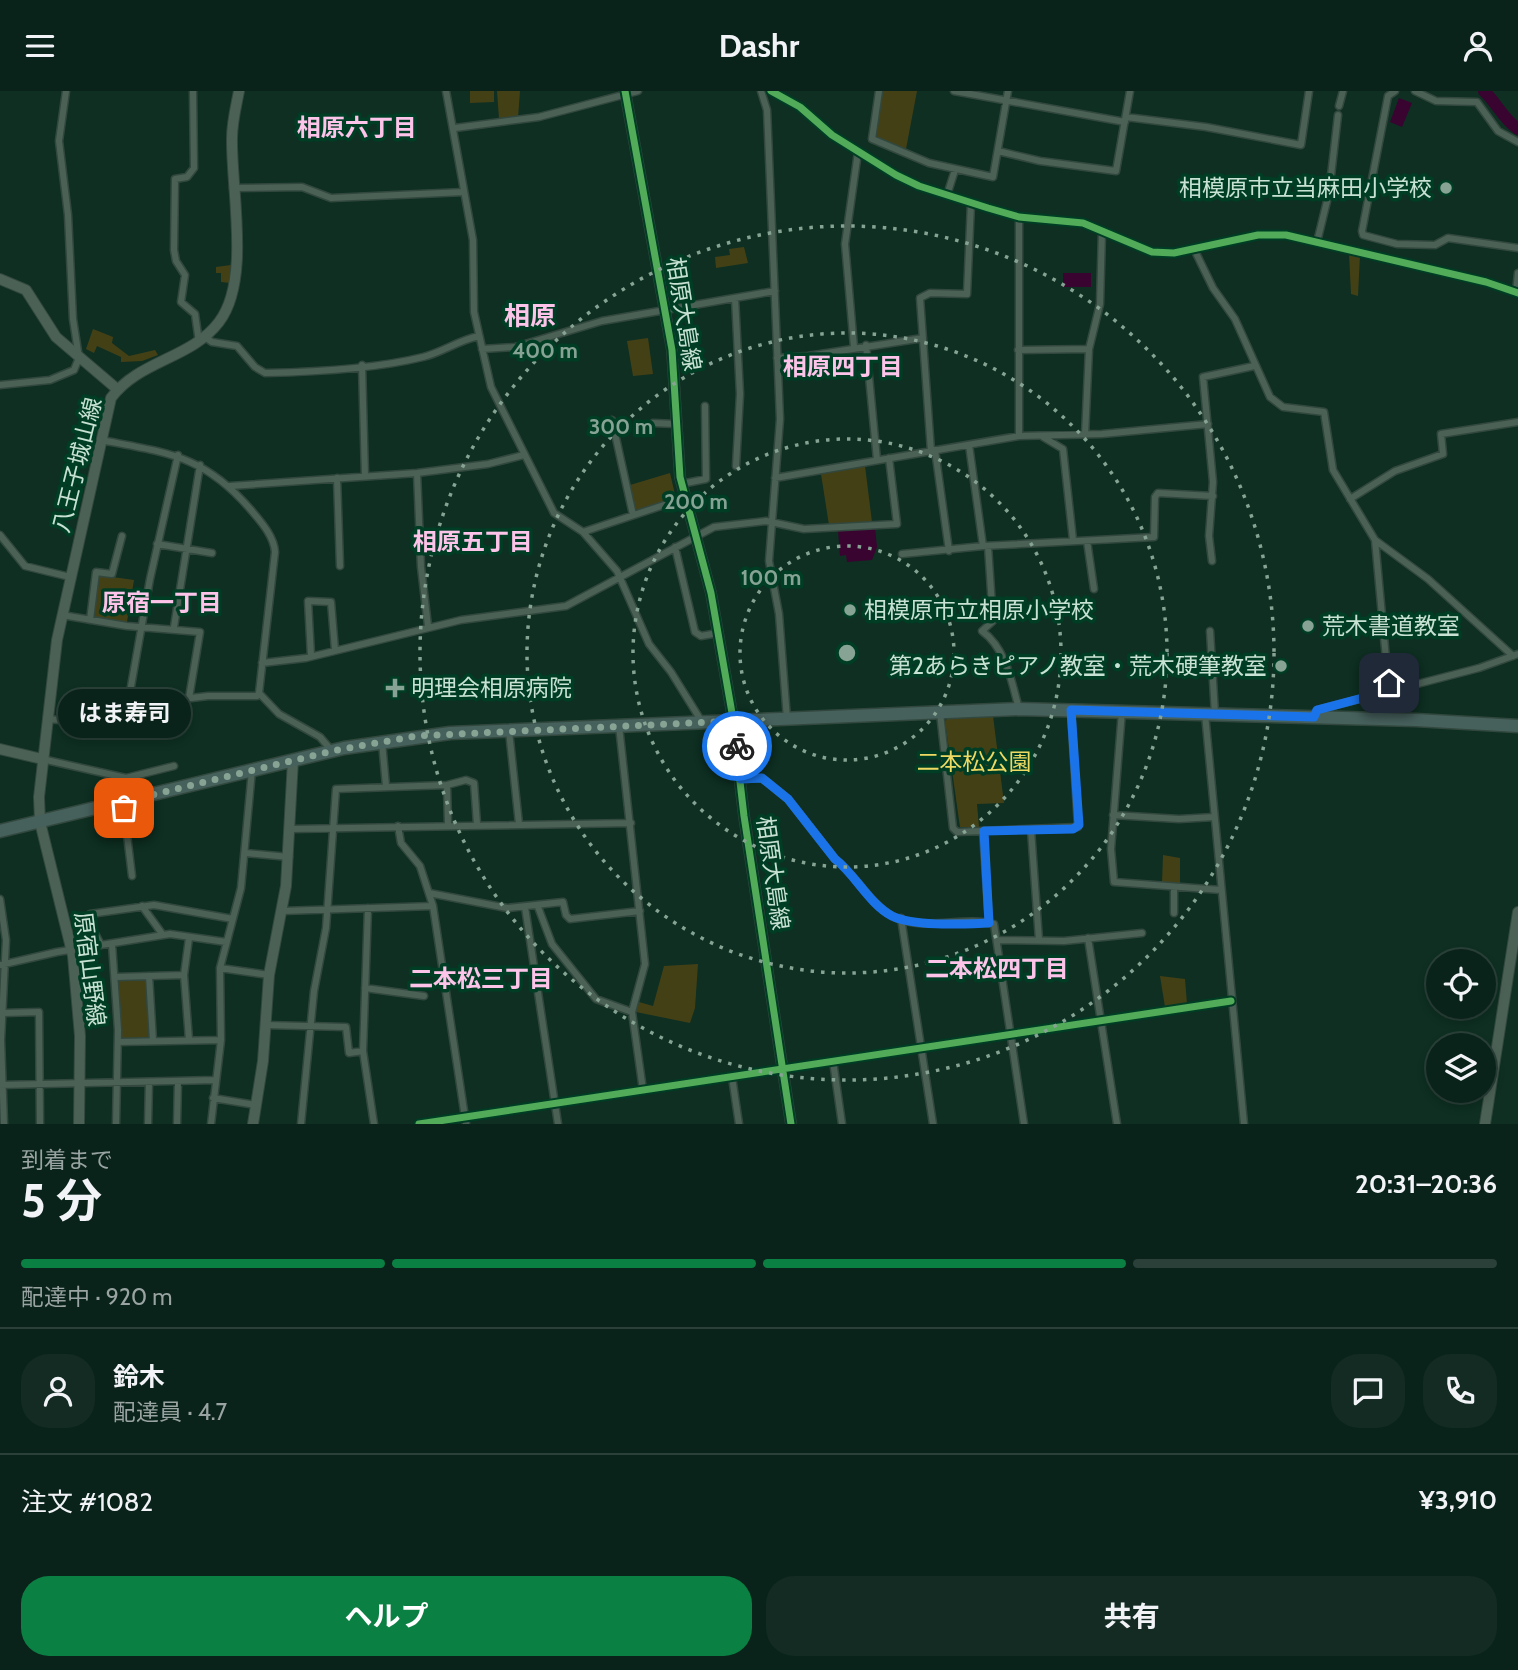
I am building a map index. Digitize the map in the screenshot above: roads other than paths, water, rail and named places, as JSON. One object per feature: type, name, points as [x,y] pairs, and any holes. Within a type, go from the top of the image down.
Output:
[{"type":"highway","points":[[0,831],[332,751],[435,734],[1019,709],[1518,726]]},
{"type":"street","points":[[0,385],[50,380],[74,370],[79,358],[73,319],[68,215],[59,141],[66,91]]},
{"type":"street","points":[[193,91],[194,168],[187,177],[175,179],[174,250],[176,261],[185,275],[181,302],[195,314],[202,339],[237,346],[255,367],[265,373],[421,358],[461,340],[479,336]]},
{"type":"street","name":"八王子城山線","points":[[40,822],[39,797],[47,719],[62,615],[107,408],[117,389],[136,373],[202,339],[224,314],[233,292],[232,127],[239,91]]},
{"type":"street","points":[[446,91],[455,128],[473,240],[473,299],[491,387],[554,513],[583,532],[623,579],[649,644],[671,672],[702,722]]},
{"type":"street","points":[[455,128],[538,117],[625,92],[638,91]]},
{"type":"street","points":[[761,91],[767,110],[780,419],[769,561],[779,614],[787,719]]},
{"type":"street","points":[[771,91],[800,107],[858,152],[908,181],[1019,217],[1083,223],[1152,252],[1194,249],[1267,235],[1286,235],[1517,293],[1518,274]]},
{"type":"street","points":[[879,91],[872,139],[929,163],[993,177],[1007,91]]},
{"type":"street","points":[[954,91],[1125,119],[1206,127],[1301,145],[1309,91]]},
{"type":"street","points":[[998,151],[1040,161],[1116,171],[1130,91]]},
{"type":"street","points":[[1339,106],[1343,91]]},
{"type":"street","points":[[1395,91],[1388,96],[1383,118],[1363,235],[1396,244],[1434,245],[1448,238],[1518,248]]},
{"type":"street","points":[[1415,91],[1440,102],[1477,102],[1498,131],[1518,142]]},
{"type":"street","name":"相原大島線","points":[[625,92],[675,376],[681,484],[696,535],[718,633],[791,1124]]},
{"type":"street","points":[[1317,242],[1329,193],[1338,115]]},
{"type":"street","points":[[854,347],[845,244],[858,152]]},
{"type":"street","points":[[947,195],[955,170]]},
{"type":"street","points":[[233,188],[302,187],[331,198],[464,192]]},
{"type":"street","points":[[949,551],[933,451],[922,295],[965,295],[968,292],[971,203]]},
{"type":"street","points":[[1019,217],[1019,436]]},
{"type":"street","points":[[1085,435],[1090,349],[1100,304],[1102,231]]},
{"type":"street","points":[[1194,249],[1213,288],[1235,319],[1266,392],[1274,402],[1283,407],[1324,412],[1333,470],[1376,540],[1428,579],[1516,655]]},
{"type":"street","points":[[0,279],[26,290],[38,305],[50,330],[117,389]]},
{"type":"street","points":[[482,349],[515,347],[602,321],[775,291]]},
{"type":"street","points":[[735,298],[740,394],[736,466]]},
{"type":"street","points":[[777,358],[808,356],[923,338]]},
{"type":"street","points":[[866,345],[877,460]]},
{"type":"street","points":[[1018,350],[1090,349]]},
{"type":"street","points":[[362,365],[365,476]]},
{"type":"street","points":[[1212,561],[1209,536],[1213,496],[1203,377],[1254,366]]},
{"type":"street","points":[[681,484],[706,479],[705,406]]},
{"type":"street","points":[[612,420],[633,515]]},
{"type":"street","points":[[1350,499],[1395,471],[1443,454],[1441,434],[1518,422]]},
{"type":"street","points":[[653,423],[676,424]]},
{"type":"street","points":[[775,478],[1019,436],[1085,435],[1208,424]]},
{"type":"street","points":[[1034,436],[1051,440],[1063,449],[1073,540]]},
{"type":"street","points":[[100,440],[178,455],[200,465],[230,486],[274,543],[259,693],[279,714],[320,737],[332,751]]},
{"type":"street","points":[[969,445],[985,546],[993,621],[982,631],[991,639],[1008,669],[1019,709]]},
{"type":"street","points":[[127,709],[157,544],[178,455]]},
{"type":"street","points":[[230,486],[417,473],[488,464],[524,455]]},
{"type":"street","points":[[262,663],[311,656],[428,626],[566,606],[623,579],[714,527],[771,522],[804,529],[897,523],[890,458]]},
{"type":"street","points":[[174,627],[184,549],[200,465]]},
{"type":"street","points":[[417,473],[421,567],[428,626]]},
{"type":"street","points":[[337,478],[340,566]]},
{"type":"street","points":[[902,554],[1073,540],[1154,537],[1155,497],[1158,493],[1213,496]]},
{"type":"street","points":[[583,532],[685,498]]},
{"type":"street","points":[[0,535],[25,566],[70,577]]},
{"type":"street","points":[[90,620],[95,574],[112,574],[122,536]]},
{"type":"street","points":[[1376,540],[1389,691]]},
{"type":"street","points":[[1087,541],[1094,589]]},
{"type":"street","points":[[157,544],[212,552]]},
{"type":"street","points":[[675,547],[696,634],[718,633]]},
{"type":"street","points":[[311,656],[309,601],[330,600],[335,650]]},
{"type":"street","points":[[62,615],[142,626],[174,627],[201,633],[189,698]]},
{"type":"street","points":[[1210,631],[1214,817],[1244,1124]]},
{"type":"street","points":[[1314,717],[1317,710],[1516,655]]},
{"type":"street","points":[[47,719],[86,722],[127,709],[189,698],[257,696],[259,693]]},
{"type":"street","points":[[940,713],[953,828],[957,832],[1073,829],[1079,825],[1071,710]]},
{"type":"street","points":[[1122,711],[1111,849],[1114,882],[1221,890]]},
{"type":"street","points":[[619,726],[645,964],[632,1013],[643,1090]]},
{"type":"street","points":[[509,731],[519,824]]},
{"type":"street","points":[[382,741],[386,786]]},
{"type":"street","points":[[0,749],[126,778],[174,766]]},
{"type":"street","points":[[253,1124],[269,975],[282,911],[289,856],[293,760]]},
{"type":"street","points":[[211,1124],[221,1040],[220,968],[246,853],[252,770]]},
{"type":"street","points":[[741,779],[762,778],[782,793],[835,859],[845,866],[892,916],[930,923],[989,923],[995,926],[1024,1124]]},
{"type":"street","points":[[301,1124],[311,1026],[328,909],[338,787],[447,785],[466,780],[474,783],[477,824]]},
{"type":"street","points":[[447,785],[448,825]]},
{"type":"street","points":[[123,802],[132,876]]},
{"type":"street","points":[[1113,815],[1179,819],[1214,817]]},
{"type":"street","name":"原宿山野線","points":[[40,822],[72,950],[78,1011],[79,1124]]},
{"type":"street","points":[[291,829],[631,823]]},
{"type":"street","points":[[398,826],[401,843],[420,866],[433,906],[466,1121]]},
{"type":"street","points":[[1031,830],[1039,940]]},
{"type":"street","points":[[984,831],[989,923]]},
{"type":"street","points":[[246,853],[289,856]]},
{"type":"street","points":[[1174,887],[1174,913]]},
{"type":"street","points":[[429,894],[495,907],[538,907],[563,902],[566,915],[570,919],[640,911]]},
{"type":"street","points":[[0,899],[6,932],[1,1085],[4,1124]]},
{"type":"street","points":[[101,945],[88,920],[89,915],[154,905],[233,919]]},
{"type":"street","points":[[282,911],[433,906]]},
{"type":"street","points":[[142,907],[163,935]]},
{"type":"street","points":[[525,907],[558,1124]]},
{"type":"street","points":[[538,907],[552,944],[596,999],[632,1013]]},
{"type":"street","points":[[368,908],[363,1051],[374,1124]]},
{"type":"street","points":[[1485,1124],[1518,912]]},
{"type":"street","points":[[901,918],[933,1124]]},
{"type":"street","points":[[997,940],[1088,938],[1142,933]]},
{"type":"street","points":[[3,964],[163,935],[226,942]]},
{"type":"street","points":[[189,938],[184,975],[189,1040]]},
{"type":"street","points":[[1088,938],[1116,1124]]},
{"type":"street","points":[[112,943],[118,1042],[116,1124]]},
{"type":"street","points":[[220,968],[269,975]]},
{"type":"street","points":[[116,977],[184,975]]},
{"type":"street","points":[[149,976],[153,1041]]},
{"type":"street","points":[[365,988],[424,996]]},
{"type":"street","points":[[419,1124],[466,1121],[643,1090],[1231,1001]]},
{"type":"street","points":[[3,1013],[39,1011],[40,1124]]},
{"type":"street","points":[[265,1025],[346,1027],[349,1053],[363,1051]]},
{"type":"street","points":[[118,1042],[221,1040]]},
{"type":"street","points":[[833,1061],[842,1124]]},
{"type":"street","points":[[732,1077],[739,1124]]},
{"type":"street","points":[[1,1085],[215,1080]]},
{"type":"street","points":[[177,1124],[178,1081]]},
{"type":"street","points":[[148,1124],[149,1082]]},
{"type":"street","points":[[213,1098],[256,1105]]},
{"type":"waterway","points":[[1484,91],[1508,121],[1518,129]]},
{"type":"place","name":"相模原市立当麻田小学校","points":[[1446,188]]},
{"type":"place","name":"相模原市立相原小学校","points":[[850,610]]},
{"type":"place","name":"荒木書道教室","points":[[1308,626]]},
{"type":"place","name":"第2あらきピアノ教室・荒木硬筆教室","points":[[1281,666]]},
{"type":"place","name":"明理会相原病院","points":[[395,688]]},
{"type":"place","name":"はま寿司","points":[[124,808]]},
{"type":"district","name":"相原六丁目","points":[[357,127]]},
{"type":"district","name":"相原","points":[[530,316]]},
{"type":"district","name":"相原四丁目","points":[[843,366]]},
{"type":"district","name":"相原五丁目","points":[[473,541]]},
{"type":"district","name":"原宿一丁目","points":[[162,602]]},
{"type":"district","name":"二本松四丁目","points":[[997,968]]},
{"type":"district","name":"二本松三丁目","points":[[481,978]]},
{"type":"park label","name":"二本松公園","points":[[974,762]]}]
